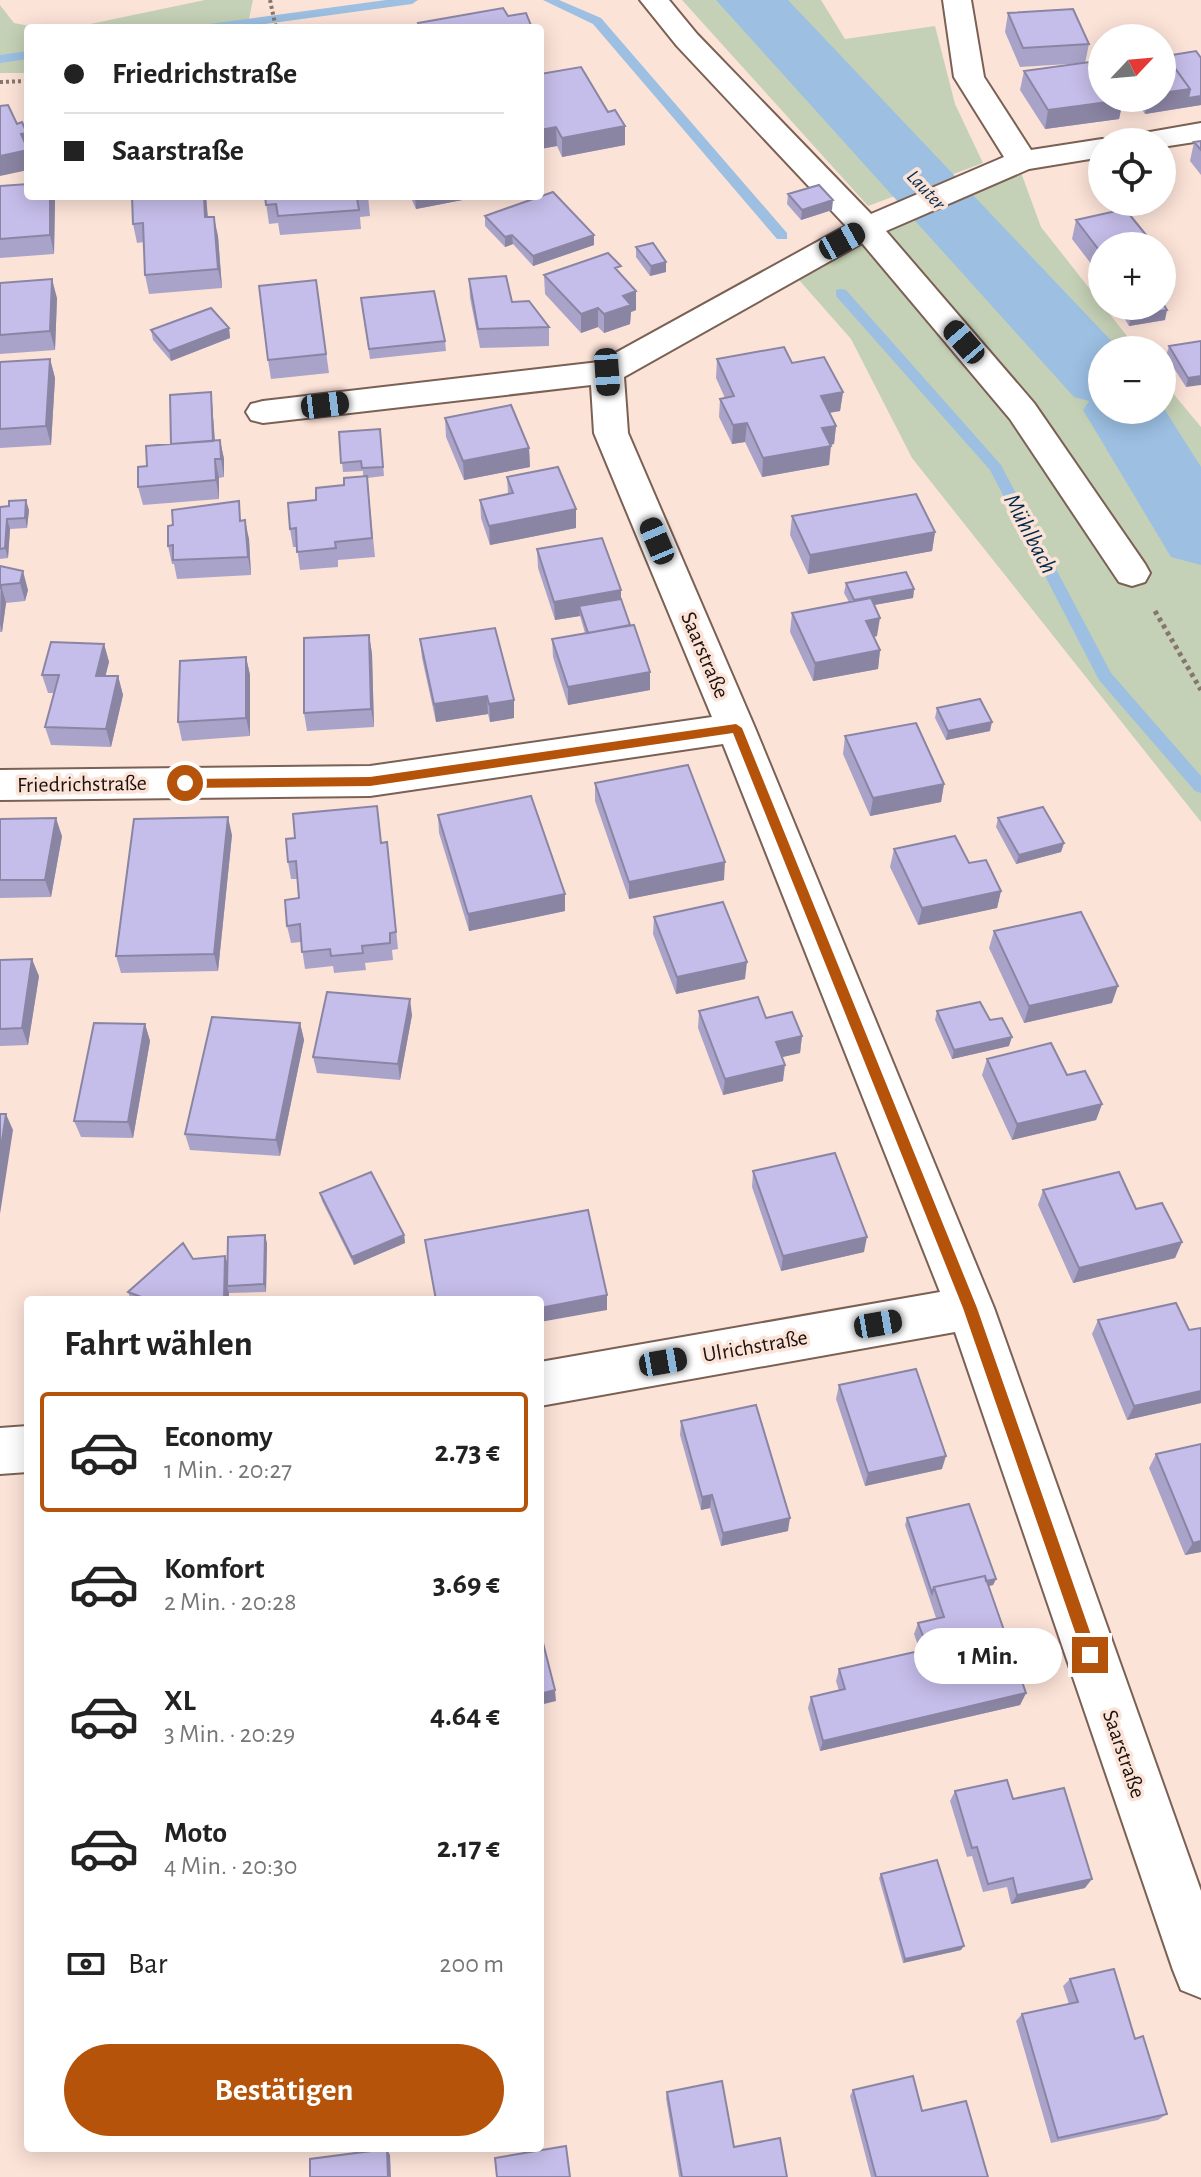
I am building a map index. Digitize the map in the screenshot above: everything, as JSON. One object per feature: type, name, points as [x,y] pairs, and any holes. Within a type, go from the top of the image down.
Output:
[{"type":"street","points":[[654,0],[687,40],[866,228],[1022,411],[1132,573]]},
{"type":"street","points":[[957,0],[969,77],[1022,161]]},
{"type":"street","points":[[1176,136],[1201,132]]},
{"type":"street","points":[[263,412],[607,372],[866,228],[1022,161],[1088,150]]},
{"type":"street","name":"Saarstraße","points":[[607,372],[611,433],[736,728],[970,1308],[1201,1970]]},
{"type":"street","name":"Friedrichstraße","points":[[0,785],[370,781],[736,728]]},
{"type":"street","name":"Ulrichstraße","points":[[544,1383],[970,1308]]},
{"type":"street","points":[[0,1451],[24,1449]]},
{"type":"path","points":[[270,0],[275,24]]},
{"type":"path","points":[[0,82],[24,81]]},
{"type":"path","points":[[1132,573],[1201,690]]},
{"type":"green space","points":[[205,0],[253,0],[248,24],[90,24]]},
{"type":"green space","points":[[682,0],[821,0],[845,39],[935,26],[955,104],[983,163],[868,206]]},
{"type":"green space","points":[[0,5],[14,23],[24,25],[24,73],[0,73]]},
{"type":"green space","points":[[1019,167],[1041,227],[1088,287],[1088,320],[1114,320],[1127,336],[1088,336],[1088,424],[1176,424],[1176,397],[1201,427],[1201,822],[912,458],[851,339],[792,272]]},
{"type":"building","points":[[503,8],[508,16],[526,13],[530,24],[418,24]]},
{"type":"building","points":[[1073,9],[1088,44],[1023,48],[1008,13]]},
{"type":"building","points":[[1196,51],[1201,58],[1201,96],[1188,98],[1190,89],[1176,70],[1176,54]]},
{"type":"building","points":[[1088,62],[1088,105],[1048,110],[1024,71]]},
{"type":"building","points":[[581,67],[608,112],[615,110],[625,126],[562,138],[556,127],[544,129],[544,73]]},
{"type":"building","points":[[1176,70],[1190,89],[1176,91]]},
{"type":"building","points":[[8,105],[17,124],[22,122],[24,151],[0,156],[0,106]]},
{"type":"building","points":[[24,184],[24,200],[50,200],[50,235],[0,239],[0,186]]},
{"type":"building","points":[[819,185],[833,200],[802,210],[788,194]]},
{"type":"building","points":[[553,192],[594,235],[533,256],[512,235],[505,237],[485,216],[530,200],[544,200],[544,195]]},
{"type":"building","points":[[132,200],[204,200],[205,217],[214,217],[218,269],[145,275],[143,223],[133,224]]},
{"type":"building","points":[[265,200],[357,200],[359,210],[278,216],[276,204],[266,205]]},
{"type":"building","points":[[1094,216],[1131,216],[1144,232],[1088,232],[1088,236],[1076,220]]},
{"type":"building","points":[[653,243],[666,262],[651,266],[636,247]]},
{"type":"building","points":[[608,253],[621,266],[615,268],[636,291],[623,296],[631,305],[604,314],[598,308],[581,314],[544,275]]},
{"type":"building","points":[[506,276],[512,302],[529,301],[549,327],[478,329],[469,279]]},
{"type":"building","points":[[52,279],[50,331],[0,335],[0,283]]},
{"type":"building","points":[[316,280],[326,354],[268,360],[259,286]]},
{"type":"building","points":[[434,291],[445,341],[369,349],[361,298]]},
{"type":"building","points":[[211,308],[229,328],[169,351],[151,330]]},
{"type":"building","points":[[1201,341],[1201,376],[1188,378],[1176,358],[1176,345]]},
{"type":"building","points":[[784,347],[792,363],[824,357],[843,392],[821,396],[836,426],[822,428],[831,446],[763,458],[747,423],[733,425],[720,399],[734,396],[717,359]]},
{"type":"building","points":[[50,359],[46,426],[0,429],[0,362]]},
{"type":"building","points":[[211,392],[213,441],[171,444],[170,395]]},
{"type":"building","points":[[511,405],[529,448],[463,461],[445,418]]},
{"type":"building","points":[[380,429],[383,467],[362,468],[361,461],[341,463],[339,432]]},
{"type":"building","points":[[220,440],[221,459],[215,459],[216,480],[138,487],[138,467],[147,466],[146,446]]},
{"type":"building","points":[[558,467],[576,509],[489,526],[480,500],[513,493],[507,477]]},
{"type":"building","points":[[367,476],[372,538],[335,542],[336,548],[297,552],[296,528],[290,529],[288,503],[316,500],[316,488],[344,485],[344,478]]},
{"type":"building","points":[[916,494],[935,532],[810,555],[792,516]]},
{"type":"building","points":[[26,500],[25,518],[7,519],[5,548],[0,549],[0,507],[9,506],[9,501]]},
{"type":"building","points":[[239,501],[240,521],[245,520],[248,557],[173,560],[173,545],[168,546],[168,526],[173,525],[172,510]]},
{"type":"building","points":[[602,538],[621,590],[554,602],[537,549]]},
{"type":"building","points":[[0,566],[23,571],[20,583],[1,585],[0,589]]},
{"type":"building","points":[[906,572],[914,589],[854,600],[846,583]]},
{"type":"building","points":[[871,598],[880,618],[866,621],[880,650],[815,663],[792,613]]},
{"type":"building","points":[[621,599],[630,625],[588,633],[579,606]]},
{"type":"building","points":[[634,625],[650,672],[568,687],[552,639]]},
{"type":"building","points":[[495,628],[514,700],[489,704],[487,696],[434,704],[420,639]]},
{"type":"building","points":[[369,635],[371,709],[304,713],[304,638]]},
{"type":"building","points":[[51,642],[104,644],[96,676],[118,676],[106,729],[45,727],[59,675],[42,675]]},
{"type":"building","points":[[246,657],[246,718],[178,722],[180,661]]},
{"type":"building","points":[[980,699],[992,722],[948,731],[937,708]]},
{"type":"building","points":[[916,723],[944,784],[873,798],[845,736]]},
{"type":"building","points":[[688,765],[725,862],[629,882],[595,783]]},
{"type":"building","points":[[531,796],[565,894],[468,914],[438,815]]},
{"type":"building","points":[[377,806],[381,843],[387,842],[396,932],[390,933],[390,943],[362,946],[363,953],[331,956],[330,949],[302,952],[300,924],[287,926],[285,900],[299,898],[296,861],[288,862],[286,839],[295,838],[293,814]]},
{"type":"building","points":[[1043,807],[1064,843],[1019,855],[998,818]]},
{"type":"building","points":[[228,817],[214,954],[116,956],[134,819]]},
{"type":"building","points":[[56,818],[45,880],[0,880],[0,819]]},
{"type":"building","points":[[955,836],[969,863],[986,860],[1001,891],[922,908],[894,849]]},
{"type":"building","points":[[723,902],[747,962],[677,977],[654,917]]},
{"type":"building","points":[[1081,912],[1118,986],[1029,1006],[994,931]]},
{"type":"building","points":[[32,959],[22,1028],[0,1029],[0,960]]},
{"type":"building","points":[[327,992],[410,999],[398,1064],[313,1057]]},
{"type":"building","points":[[758,997],[766,1018],[792,1012],[802,1036],[776,1042],[785,1065],[725,1079],[699,1011]]},
{"type":"building","points":[[980,1002],[990,1020],[1002,1018],[1012,1037],[954,1050],[937,1011]]},
{"type":"building","points":[[212,1017],[300,1023],[276,1140],[185,1134]]},
{"type":"building","points":[[94,1023],[145,1024],[128,1122],[74,1121]]},
{"type":"building","points":[[1051,1043],[1067,1075],[1085,1071],[1102,1104],[1017,1124],[987,1059]]},
{"type":"building","points":[[0,1114],[6,1114],[0,1154]]},
{"type":"building","points":[[835,1153],[867,1237],[783,1256],[753,1171]]},
{"type":"building","points":[[371,1172],[404,1235],[352,1257],[320,1193]]},
{"type":"building","points":[[1119,1172],[1136,1209],[1162,1203],[1182,1242],[1079,1268],[1043,1190]]},
{"type":"building","points":[[588,1210],[607,1295],[544,1307],[544,1296],[435,1296],[425,1240]]},
{"type":"building","points":[[265,1235],[264,1284],[227,1286],[228,1237]]},
{"type":"building","points":[[183,1243],[193,1259],[225,1256],[224,1296],[139,1296],[128,1292]]},
{"type":"building","points":[[1176,1303],[1189,1330],[1201,1328],[1201,1391],[1134,1406],[1098,1320]]},
{"type":"building","points":[[916,1369],[946,1456],[868,1473],[839,1385]]},
{"type":"building","points":[[756,1405],[790,1518],[723,1533],[712,1495],[702,1497],[681,1421]]},
{"type":"building","points":[[1201,1444],[1201,1541],[1193,1543],[1156,1454]]},
{"type":"building","points":[[969,1504],[996,1579],[986,1581],[985,1576],[934,1587],[932,1593],[907,1518]]},
{"type":"building","points":[[985,1576],[1026,1693],[823,1741],[811,1697],[845,1689],[839,1669],[928,1649],[918,1623],[944,1617],[934,1587]]},
{"type":"building","points":[[544,1647],[555,1690],[544,1693]]},
{"type":"building","points":[[1007,1780],[1013,1799],[1064,1788],[1092,1879],[1017,1895],[1013,1878],[988,1884],[977,1847],[972,1848],[955,1791]]},
{"type":"building","points":[[937,1860],[964,1946],[905,1959],[881,1874]]},
{"type":"building","points":[[1114,1969],[1135,2039],[1143,2036],[1167,2114],[1058,2138],[1022,2014],[1078,2002],[1070,1979]]},
{"type":"building","points":[[913,2076],[922,2111],[966,2101],[988,2177],[876,2177],[853,2090]]},
{"type":"building","points":[[722,2081],[734,2147],[780,2138],[787,2177],[682,2177],[667,2092]]},
{"type":"building","points":[[566,2146],[570,2177],[497,2177],[495,2158]]},
{"type":"building","points":[[387,2152],[388,2177],[310,2177],[310,2159]]},
{"type":"waterway","name":"Mühlbach","points":[[238,24],[412,0]]},
{"type":"waterway","name":"Mühlbach","points":[[549,0],[597,21],[782,236]]},
{"type":"waterway","name":"Lauter","points":[[750,0],[1088,364]]},
{"type":"waterway","name":"Mühlbach","points":[[0,59],[24,56]]},
{"type":"waterway","name":"Mühlbach","points":[[841,293],[996,468],[1105,676],[1201,787]]},
{"type":"waterway","name":"Lauter","points":[[1133,424],[1201,536]]},
{"type":"route","points":[[185,783],[370,781],[736,728],[970,1308],[1090,1655]]}]
